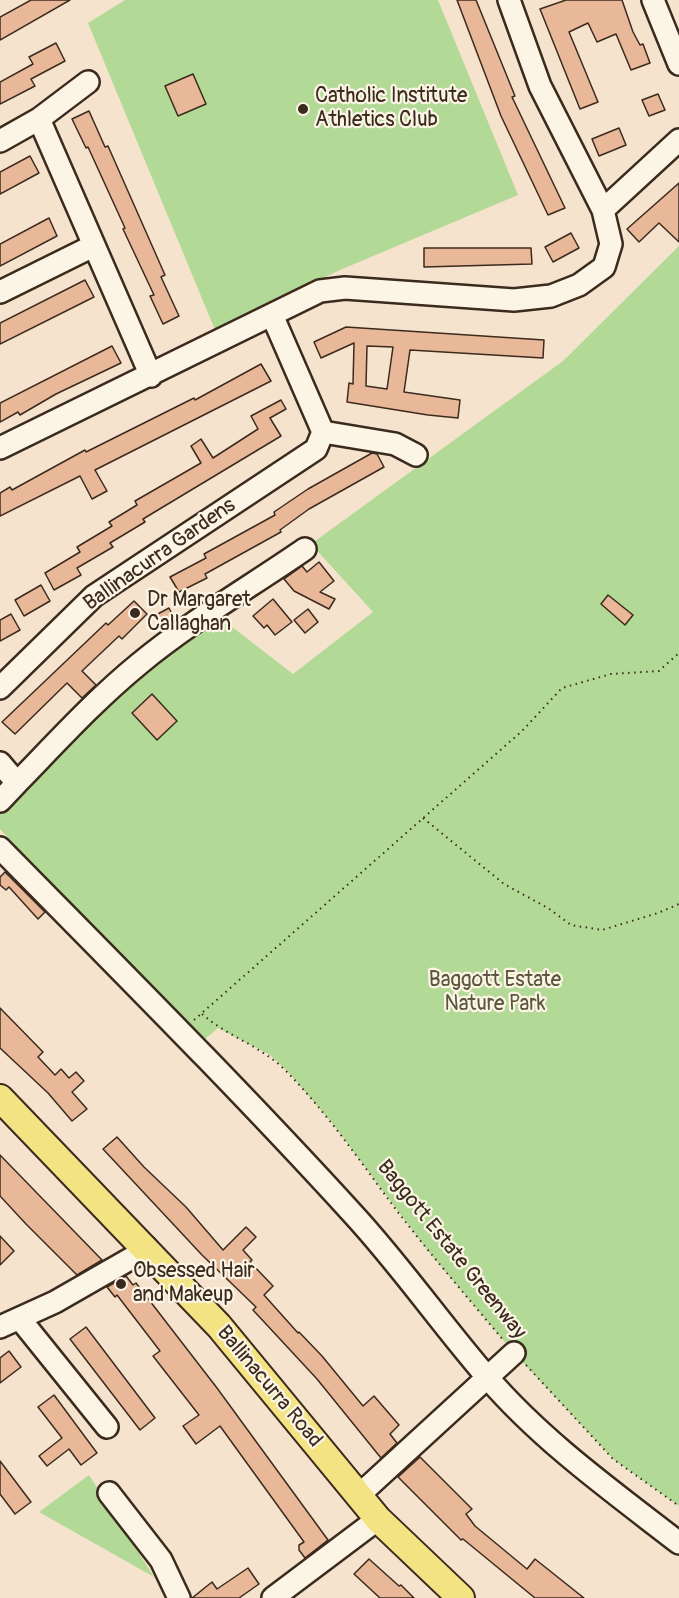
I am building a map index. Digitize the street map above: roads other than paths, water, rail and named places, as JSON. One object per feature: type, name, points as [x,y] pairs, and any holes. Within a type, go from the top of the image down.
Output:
[{"type":"main road","name":"Ballinacurra Road","points":[[0,1098],[146,1247],[219,1326],[378,1518],[462,1598]]},
{"type":"street","points":[[0,448],[151,376],[320,291],[345,288],[514,300],[551,296],[579,285],[604,267],[611,244],[603,210],[540,86],[509,0]]},
{"type":"street","points":[[653,0],[679,64]]},
{"type":"street","points":[[0,141],[39,119],[88,82]]},
{"type":"street","points":[[39,119],[151,376]]},
{"type":"street","points":[[603,210],[679,140]]},
{"type":"street","points":[[0,292],[93,246]]},
{"type":"street","points":[[272,315],[323,432],[395,444],[416,455]]},
{"type":"street","name":"Ballinacurra Gardens","points":[[0,688],[94,596],[316,449],[323,432]]},
{"type":"street","points":[[0,801],[107,691],[140,662],[177,634],[305,549]]},
{"type":"street","points":[[0,763],[17,783]]},
{"type":"street","points":[[0,848],[208,1057],[356,1217],[488,1378],[562,1451],[679,1543]]},
{"type":"street","points":[[0,1327],[55,1302],[137,1255],[146,1247]]},
{"type":"street","points":[[20,1319],[107,1427]]},
{"type":"street","points":[[358,1496],[514,1353]]},
{"type":"street","points":[[109,1492],[161,1560],[179,1598]]},
{"type":"street","points":[[273,1598],[378,1518]]},
{"type":"place","name":"Catholic Institute Athletics Club","points":[[303,109]]},
{"type":"place","name":"Dr Margaret Callaghan","points":[[135,613]]},
{"type":"place","name":"Obsessed Hair and Makeup","points":[[121,1284]]},
{"type":"park label","name":"Baggott Estate Nature Park","points":[[495,993]]}]
